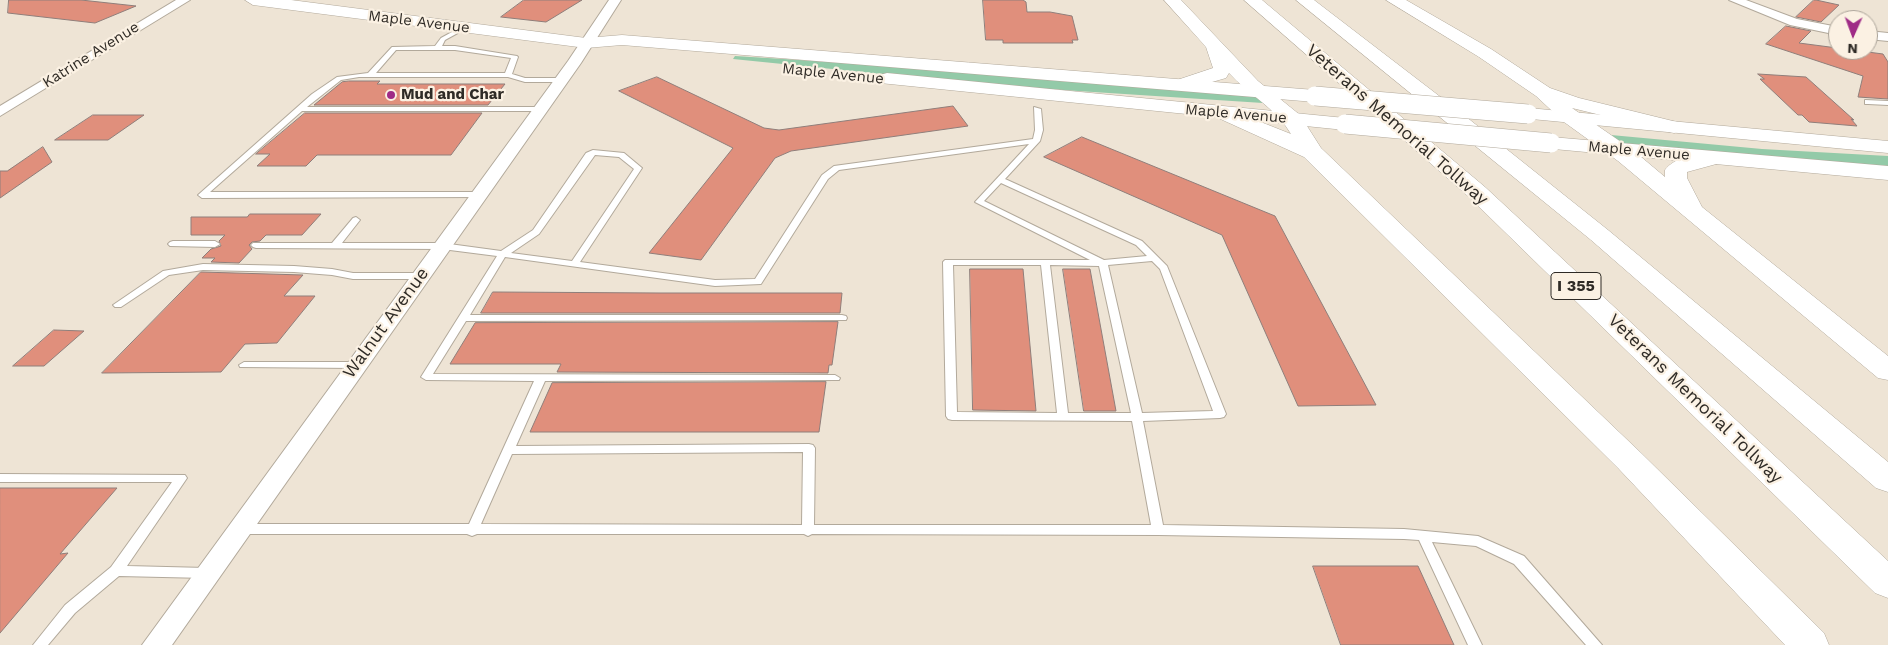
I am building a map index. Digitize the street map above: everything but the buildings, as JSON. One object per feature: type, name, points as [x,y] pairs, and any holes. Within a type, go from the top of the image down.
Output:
[{"type":"main road","name":"Maple Avenue","points":[[253,0],[586,43],[622,40],[1184,84],[1888,147]]},
{"type":"main road","points":[[1172,0],[1259,91],[1293,119],[1312,152],[1404,244],[1630,460],[1810,645]]},
{"type":"main road","name":"Veterans Memorial Tollway","points":[[1252,0],[1477,192],[1888,583]]},
{"type":"main road","name":"Veterans Memorial Tollway","points":[[1304,0],[1403,75],[1708,326],[1888,480]]},
{"type":"main road","points":[[1394,0],[1485,53],[1543,92],[1571,118],[1690,208],[1749,259],[1888,371]]},
{"type":"main road","name":"Maple Avenue","points":[[586,43],[604,50],[1223,113],[1888,173]]},
{"type":"main road","points":[[1184,84],[1219,74],[1222,68],[1215,47]]},
{"type":"main road","points":[[1543,92],[1572,102],[1674,128]]},
{"type":"main road","points":[[1223,113],[1312,152]]},
{"type":"main road","points":[[1690,208],[1676,178],[1676,170],[1683,165],[1712,158]]},
{"type":"street","name":"Katrine Avenue","points":[[0,112],[184,0]]},
{"type":"street","name":"Walnut Avenue","points":[[156,645],[479,196],[615,0]]},
{"type":"street","points":[[1734,0],[1774,16],[1828,29]]},
{"type":"lane","points":[[437,48],[443,39],[463,28]]},
{"type":"lane","points":[[370,75],[394,48],[455,48],[515,58],[508,75]]},
{"type":"lane","points":[[479,196],[202,194],[300,109],[339,78],[370,75],[508,75],[525,80],[561,80]]},
{"type":"lane","points":[[1868,102],[1888,103]]},
{"type":"lane","points":[[300,109],[541,108]]},
{"type":"lane","points":[[1036,109],[1039,130],[1036,141],[979,202],[1103,263]]},
{"type":"lane","points":[[256,245],[442,246],[715,283],[758,282],[825,177],[837,168],[1036,141]]},
{"type":"lane","points":[[574,264],[638,168],[621,156],[593,152],[590,155],[536,232],[503,254],[426,376],[835,378]]},
{"type":"lane","points":[[1001,180],[1138,243],[1154,258],[1164,268],[1220,414],[1137,417],[952,416],[948,262],[1103,263],[1154,258]]},
{"type":"lane","points":[[335,245],[356,220]]},
{"type":"lane","points":[[174,244],[215,244]]},
{"type":"lane","points":[[1046,262],[1063,417]]},
{"type":"lane","points":[[1103,263],[1137,417],[1158,530]]},
{"type":"lane","points":[[118,305],[166,272],[203,267],[294,269],[353,276],[420,276]]},
{"type":"lane","points":[[464,318],[842,318]]},
{"type":"lane","points":[[244,365],[356,365]]},
{"type":"lane","points":[[472,531],[541,377]]},
{"type":"lane","points":[[509,450],[809,448],[808,532]]},
{"type":"lane","points":[[0,478],[181,478],[116,571],[70,608],[40,645]]},
{"type":"lane","points":[[238,529],[808,532],[1158,530],[1424,536],[1478,541],[1519,560],[1595,645]]},
{"type":"lane","points":[[1424,536],[1475,645]]},
{"type":"lane","points":[[116,571],[206,573]]},
{"type":"green space","points":[[735,56],[913,67],[1254,95],[1263,103],[1001,86],[733,59]]},
{"type":"green space","points":[[1611,135],[1762,149],[1888,156],[1888,168],[1622,144]]},
{"type":"place","name":"Mud and Char","points":[[391,95]]}]
